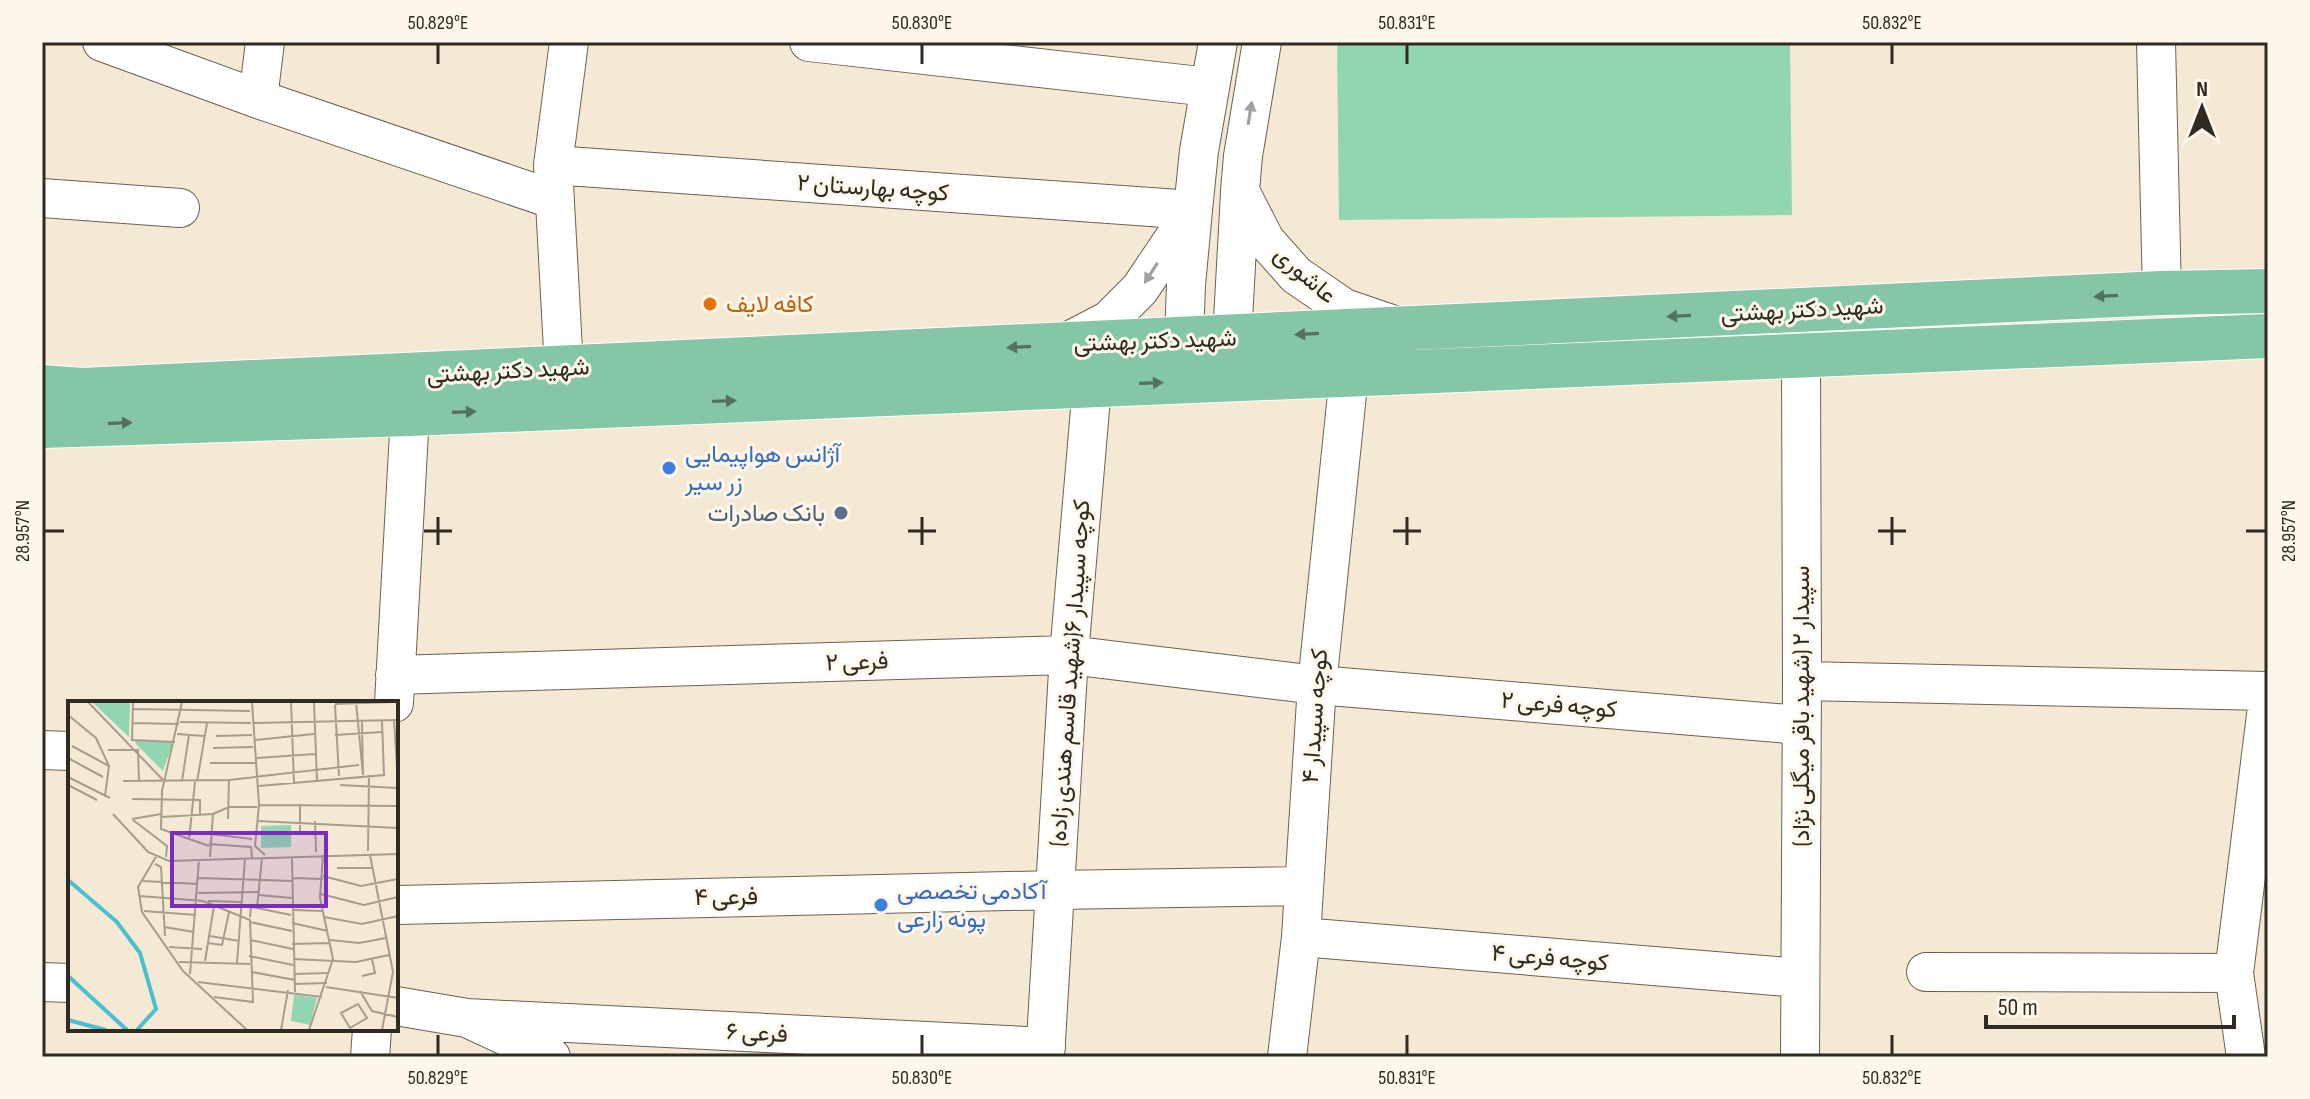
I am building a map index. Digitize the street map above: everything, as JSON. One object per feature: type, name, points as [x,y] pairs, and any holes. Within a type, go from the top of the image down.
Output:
[{"type":"main road","name":"شهید دکتر بهشتی","points":[[42,387],[82,390],[2162,293],[2268,291]]},
{"type":"main road","name":"شهید دکتر بهشتی","points":[[42,426],[410,414],[2268,336]]},
{"type":"street","name":"کوچه بهارستان ۲","points":[[102,42],[258,99],[554,183],[1193,210]]},
{"type":"street","points":[[258,99],[265,42]]},
{"type":"street","points":[[564,369],[554,183],[569,42]]},
{"type":"street","points":[[809,42],[1209,87]]},
{"type":"street","points":[[1209,381],[1184,339],[1199,151],[1218,42]]},
{"type":"street","points":[[1209,381],[1232,338],[1242,174],[1262,42]]},
{"type":"street","points":[[2156,42],[2162,293]]},
{"type":"street","points":[[1199,151],[1242,174]]},
{"type":"street","name":"عاشوری","points":[[1242,174],[1265,240],[1296,275],[1344,308],[1404,329]]},
{"type":"street","points":[[42,198],[180,208]]},
{"type":"street","points":[[1062,345],[1109,320],[1140,289],[1193,210]]},
{"type":"street","name":"سپیدار ۲ (شهید باقر میگلی نژاد)","points":[[1800,1057],[1801,356]]},
{"type":"street","name":"کوچه سپیدار ۴","points":[[1287,1057],[1301,937],[1317,685],[1349,375]]},
{"type":"street","name":"کوچه سپیدار ۶(شهید قاسم هندی زاده)","points":[[1046,1052],[1069,655],[1092,386]]},
{"type":"street","points":[[394,689],[410,414]]},
{"type":"street","name":"فرعی ۲","points":[[394,689],[1069,655],[1317,685]]},
{"type":"street","points":[[1802,681],[2268,691]]},
{"type":"street","name":"کوچه فرعی ۲","points":[[1317,685],[1801,725]]},
{"type":"street","points":[[2246,1057],[2234,973],[2254,920],[2268,699]]},
{"type":"street","points":[[42,750],[68,751]]},
{"type":"street","points":[[1055,890],[1303,886]]},
{"type":"street","name":"فرعی ۴","points":[[398,905],[1055,890]]},
{"type":"street","name":"کوچه فرعی ۴","points":[[1301,937],[1800,978]]},
{"type":"street","points":[[1926,972],[2234,973]]},
{"type":"street","points":[[42,982],[68,983]]},
{"type":"street","points":[[398,1006],[467,1018],[551,1057]]},
{"type":"street","name":"فرعی ۶","points":[[467,1018],[1046,1052]]},
{"type":"street","points":[[370,1057],[372,1031]]},
{"type":"green space","points":[[1337,42],[1790,42],[1792,215],[1339,220]]},
{"type":"place","name":"کافه لایف","points":[[710,304]]},
{"type":"place","name":"آژانس هواپیمایی زر سیر","points":[[669,468]]},
{"type":"place","name":"بانک صادرات","points":[[841,513]]},
{"type":"place","name":"آکادمی تخصصی پونه زارعی","points":[[881,905]]}]
